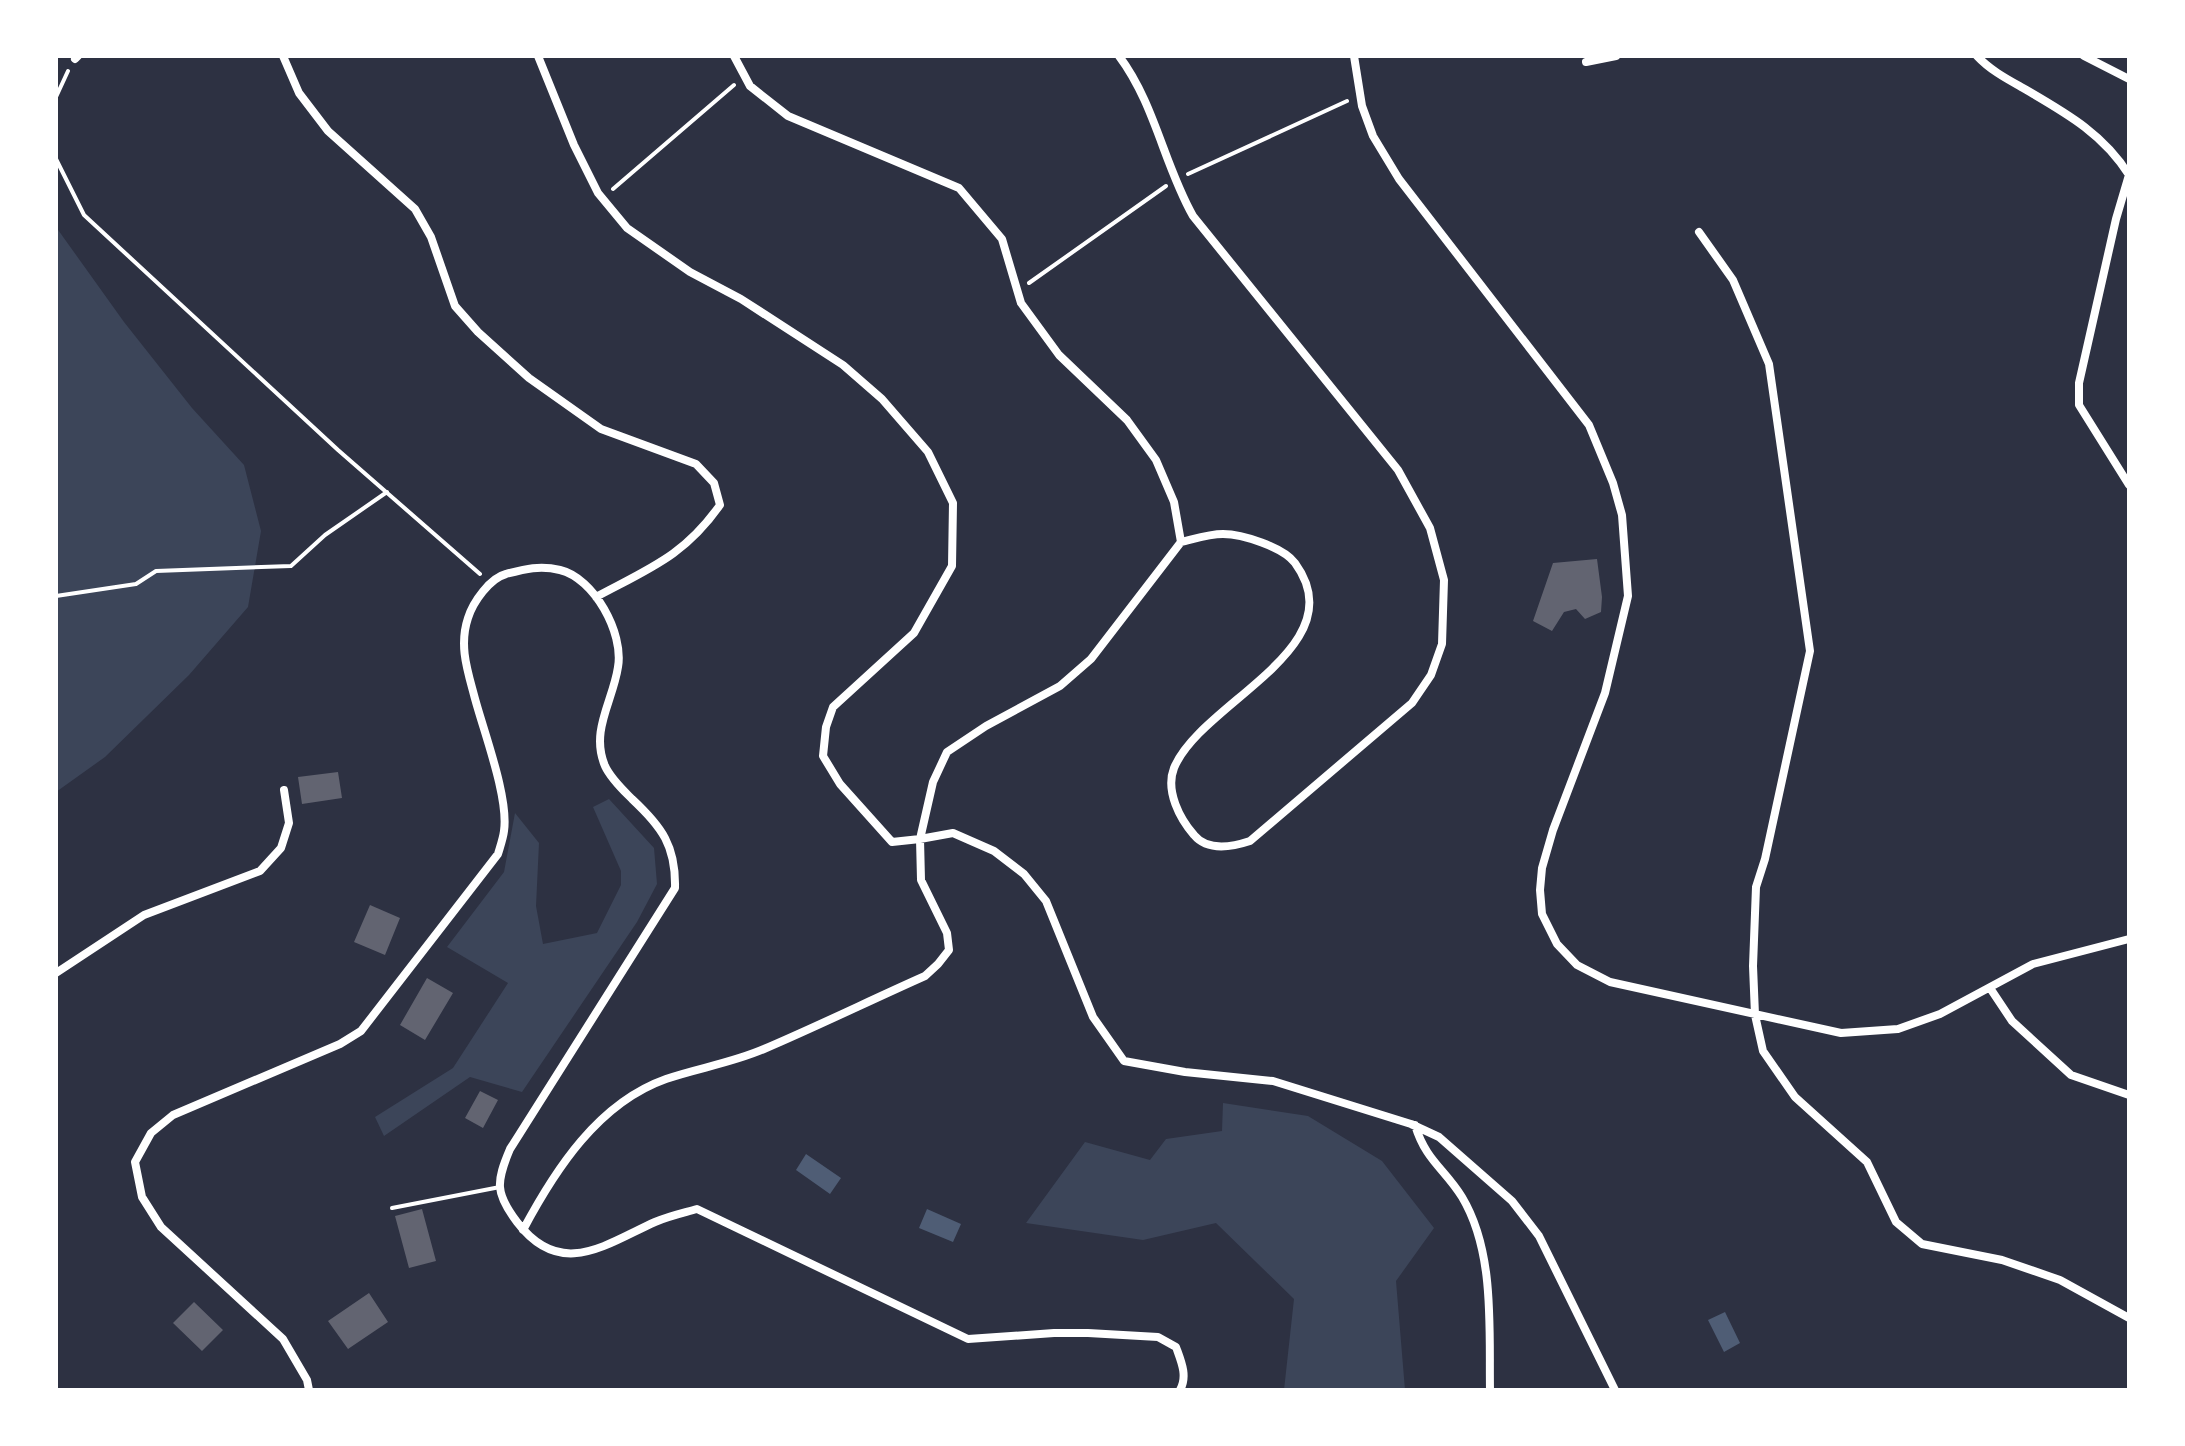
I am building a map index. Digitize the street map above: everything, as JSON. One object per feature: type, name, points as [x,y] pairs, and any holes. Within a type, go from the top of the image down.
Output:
[{"type":"street","points":[[283,56],[299,93],[328,131],[415,209],[431,237],[455,306],[478,332],[529,378],[601,429],[696,464],[714,483],[720,505],[701,531],[669,559],[596,597]]},
{"type":"street","points":[[538,56],[574,145],[602,198],[627,228],[690,272],[741,299],[843,365],[882,399],[928,452],[953,503],[952,566],[914,633],[833,707],[826,727],[823,756],[840,784],[892,842],[953,833],[994,851],[1024,874],[1046,901],[1093,1017],[1124,1061],[1185,1072],[1273,1081],[1415,1125],[1439,1137],[1512,1201],[1539,1236],[1615,1390]]},
{"type":"street","points":[[734,56],[750,86],[788,116],[959,188],[1002,239],[1021,303],[1059,355],[1127,420],[1156,460],[1174,502],[1181,542]]},
{"type":"street","points":[[523,1230],[543,1194],[598,1122],[630,1096],[665,1080],[763,1050],[925,976],[938,964],[949,950],[947,933],[921,880],[920,839],[933,782],[947,752],[986,726],[1060,686],[1091,659],[1181,542],[1224,534],[1264,543],[1293,560],[1309,588],[1308,618],[1293,648],[1192,742],[1173,770],[1173,792],[1181,820],[1200,842],[1228,848],[1250,841],[1412,703],[1431,675],[1442,644],[1444,580],[1430,528],[1398,470],[1193,216],[1175,180],[1135,76],[1119,56]]},
{"type":"street","points":[[1354,56],[1360,95],[1373,136],[1399,179],[1589,425],[1613,483],[1622,515],[1628,596],[1605,693],[1542,868],[1542,914],[1557,944],[1577,965],[1610,982],[1841,1033],[1898,1029],[1940,1014],[2033,964],[2129,939]]},
{"type":"street","points":[[1586,62],[1616,56]]},
{"type":"street","points":[[1977,56],[2002,76],[2089,129],[2119,158],[2129,175],[2079,383],[2079,405],[2129,485]]},
{"type":"street","points":[[2084,56],[2129,79]]},
{"type":"street","points":[[1699,232],[1733,280],[1769,364],[1810,651],[1765,859],[1756,887],[1755,1015],[1763,1051],[1795,1097],[1867,1162],[1896,1222],[1922,1244],[2002,1260],[2060,1280],[2129,1318]]},
{"type":"street","points":[[309,1390],[307,1380],[283,1339],[161,1227],[142,1197],[135,1162],[151,1133],[173,1115],[340,1044],[361,1031],[498,854],[504,829],[502,802],[463,653],[468,617],[490,583],[501,575],[537,566],[564,570],[590,588],[605,609],[618,641],[619,666],[599,728],[605,766],[620,787],[650,816],[669,843],[675,866],[675,888],[510,1149],[499,1175],[502,1203],[523,1230],[551,1250],[577,1255],[610,1245],[657,1221],[697,1209],[968,1339],[1054,1333],[1158,1337],[1176,1347],[1183,1366],[1184,1383],[1180,1390]]},
{"type":"street","points":[[56,973],[144,915],[260,871],[281,848],[289,823],[284,790]]},
{"type":"street","points":[[1990,988],[2012,1021],[2071,1075],[2129,1095]]},
{"type":"street","points":[[1415,1125],[1425,1153],[1462,1197],[1480,1244],[1488,1305],[1490,1390]]},
{"type":"lane","points":[[392,1208],[500,1187]]},
{"type":"path","points":[[56,97],[58,88],[77,58]]},
{"type":"path","points":[[602,198],[744,76]]},
{"type":"path","points":[[1018,291],[1175,180],[1360,95]]},
{"type":"path","points":[[56,159],[84,215],[338,450],[490,583]]},
{"type":"path","points":[[56,596],[136,584],[156,571],[291,566],[325,535],[387,492]]},
{"type":"shaded area","points":[[56,227],[124,322],[192,408],[244,465],[261,531],[248,607],[189,675],[105,757],[56,792]]},
{"type":"shaded area","points":[[609,799],[654,848],[657,884],[637,922],[522,1092],[470,1077],[384,1136],[375,1117],[453,1068],[508,983],[447,947],[504,872],[515,813],[539,843],[536,906],[543,944],[597,933],[621,885],[621,871],[593,807]]},
{"type":"shaded area","points":[[1223,1103],[1308,1116],[1382,1161],[1434,1228],[1396,1281],[1405,1390],[1284,1390],[1294,1299],[1216,1223],[1143,1240],[1026,1223],[1085,1142],[1150,1160],[1166,1139],[1222,1131]]},
{"type":"shaded area","points":[[806,1154],[841,1178],[830,1194],[796,1170]]},
{"type":"shaded area","points":[[927,1209],[961,1224],[953,1242],[919,1228]]},
{"type":"shaded area","points":[[1725,1312],[1740,1343],[1724,1352],[1708,1320]]},
{"type":"building","points":[[1597,559],[1601,612],[1585,619],[1576,609],[1564,612],[1552,631],[1533,621],[1553,563]]},
{"type":"building","points":[[338,772],[342,798],[302,804],[298,777]]},
{"type":"building","points":[[370,905],[400,918],[385,955],[354,942]]},
{"type":"building","points":[[427,978],[453,993],[425,1040],[400,1025]]},
{"type":"building","points":[[480,1091],[498,1100],[483,1128],[465,1118]]},
{"type":"building","points":[[422,1209],[436,1261],[409,1268],[395,1216]]},
{"type":"building","points":[[369,1293],[388,1322],[348,1349],[328,1321]]},
{"type":"building","points":[[194,1302],[223,1330],[202,1351],[173,1323]]}]
